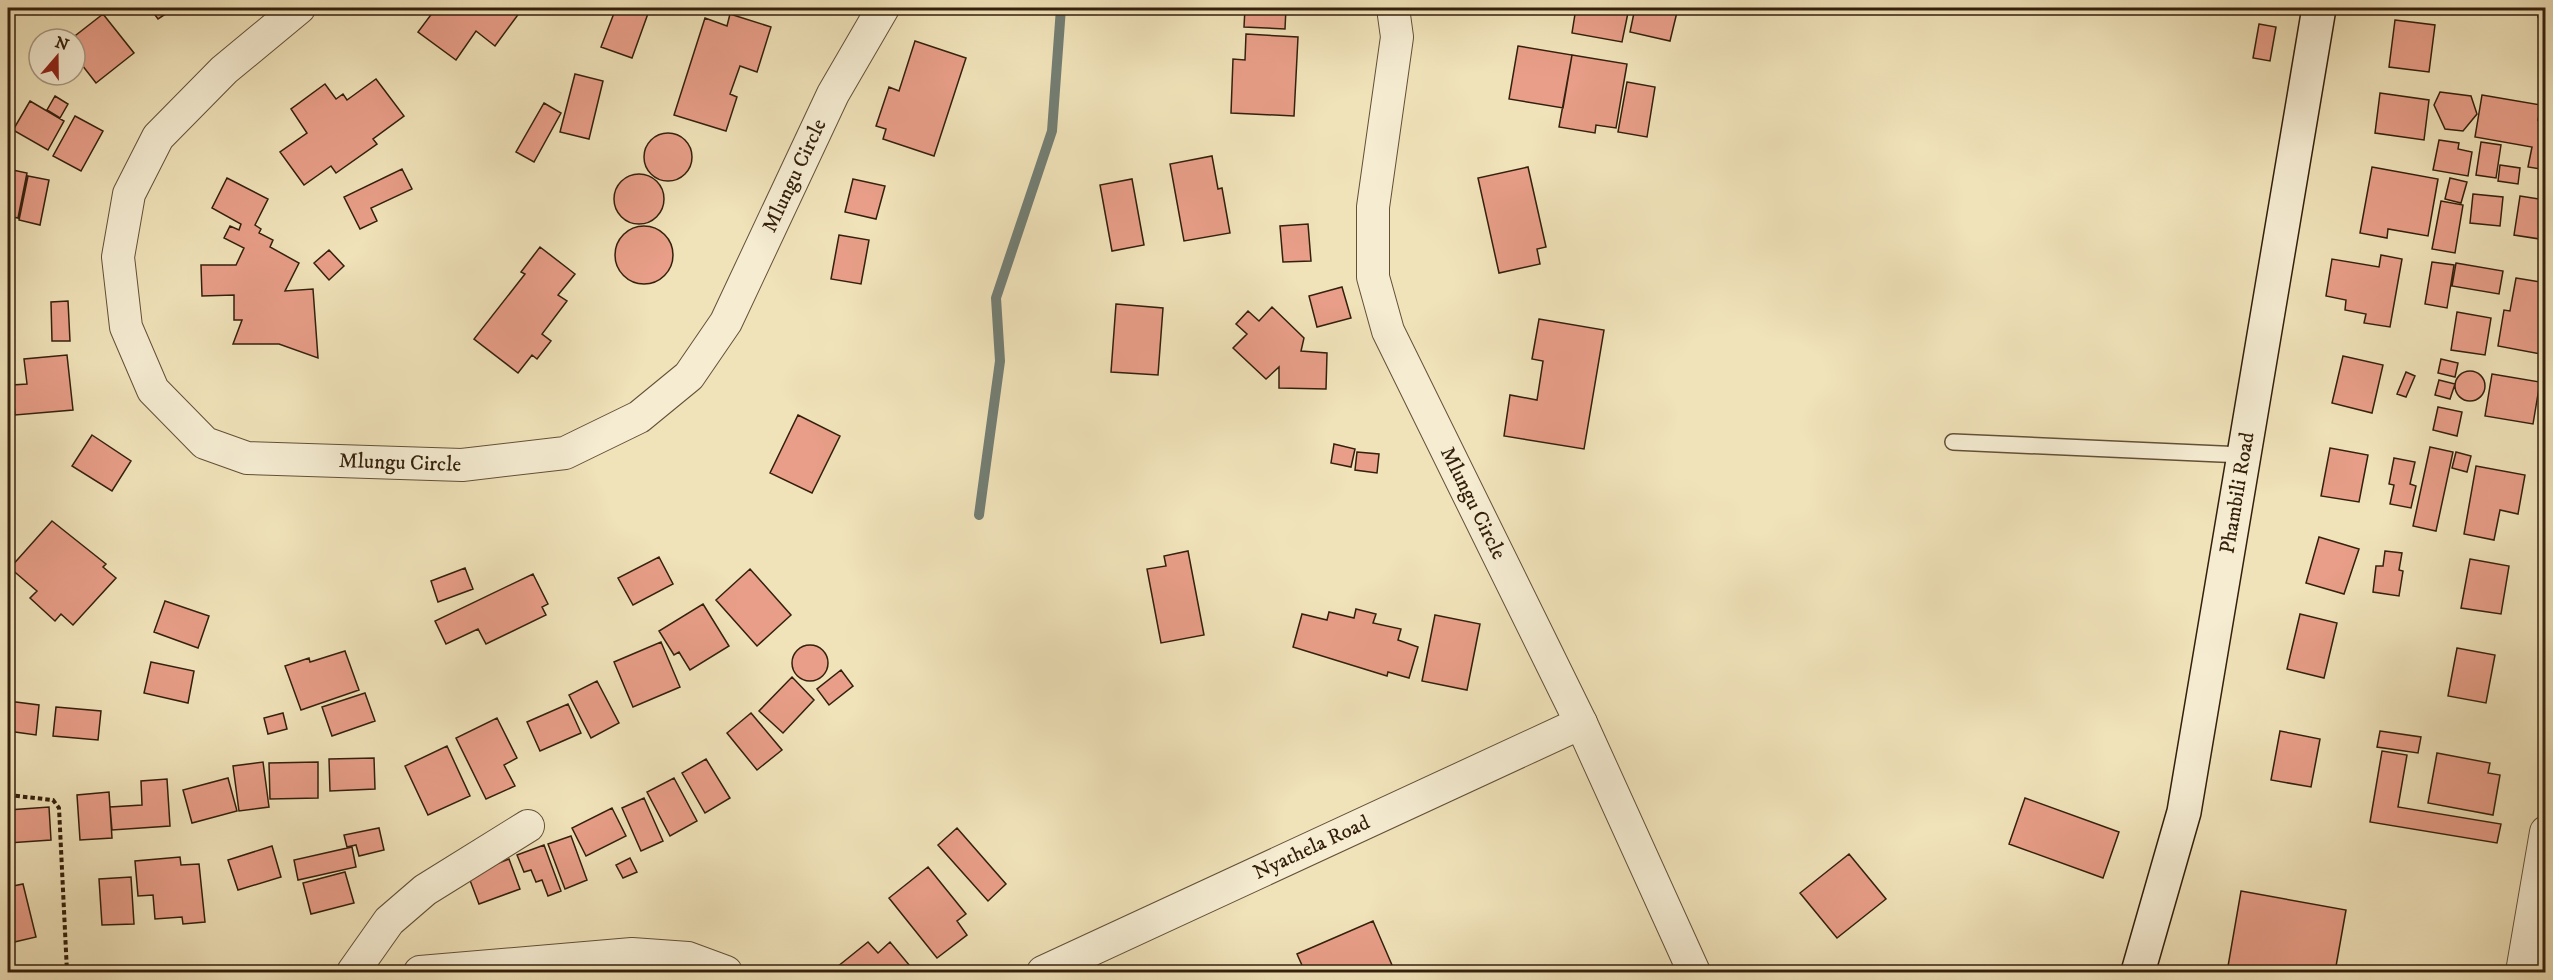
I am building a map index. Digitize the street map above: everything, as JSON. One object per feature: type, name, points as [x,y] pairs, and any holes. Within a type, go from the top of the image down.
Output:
[{"type":"street","name":"Mlungu Circle","points":[[299,8],[224,70],[158,137],[129,194],[118,257],[126,327],[153,390],[205,443],[247,458],[462,465],[565,453],[639,417],[689,376],[726,322],[833,94],[883,8]]},
{"type":"street","name":"Mlungu Circle","points":[[1393,8],[1397,37],[1373,207],[1372,277],[1388,331],[1581,723],[1694,972]]},
{"type":"street","name":"Phambili Road","points":[[2138,972],[2184,812],[2319,8]]},
{"type":"street","name":"Nyathela Road","points":[[1043,972],[1581,723]]},
{"type":"street","points":[[353,972],[389,921],[425,890],[528,826]]},
{"type":"street","points":[[2522,972],[2546,832]]},
{"type":"street","points":[[420,972],[632,954],[688,958],[726,972]]},
{"type":"lane","points":[[1953,442],[2244,455]]},
{"type":"path","points":[[8,795],[53,801],[59,808],[67,972]]},
{"type":"building","points":[[150,8],[175,8],[158,19]]},
{"type":"building","points":[[436,8],[513,8],[520,12],[495,46],[476,31],[456,60],[418,32]]},
{"type":"building","points":[[616,8],[650,8],[632,58],[601,47]]},
{"type":"building","points":[[1245,8],[1286,8],[1285,29],[1244,27]]},
{"type":"building","points":[[1576,8],[1629,8],[1622,42],[1572,33]]},
{"type":"building","points":[[1635,8],[1678,8],[1670,41],[1630,32]]},
{"type":"building","points":[[2497,8],[2530,8],[2530,14],[2496,10]]},
{"type":"building","points":[[2539,8],[2546,8],[2546,18],[2538,17]]},
{"type":"building","points":[[103,14],[134,53],[96,83],[87,71],[86,27]]},
{"type":"building","points":[[730,14],[771,27],[757,72],[740,66],[730,94],[737,97],[726,131],[674,115],[705,18],[727,26]]},
{"type":"building","points":[[2395,20],[2435,25],[2429,72],[2389,67]]},
{"type":"building","points":[[2259,24],[2276,27],[2270,61],[2253,58]]},
{"type":"building","points":[[1246,34],[1298,37],[1294,116],[1231,113],[1233,59],[1245,60]]},
{"type":"building","points":[[915,41],[966,58],[934,156],[883,139],[886,129],[876,126],[889,87],[899,91]]},
{"type":"building","points":[[1518,46],[1572,55],[1563,108],[1509,99]]},
{"type":"building","points":[[1572,55],[1627,64],[1616,128],[1596,125],[1595,133],[1559,127]]},
{"type":"building","points":[[575,74],[603,81],[589,139],[560,132]]},
{"type":"building","points":[[376,79],[404,116],[373,139],[377,144],[336,173],[331,166],[304,185],[280,152],[307,133],[291,109],[325,84],[336,99],[343,94],[347,100]]},
{"type":"building","points":[[1627,82],[1655,87],[1647,137],[1618,132]]},
{"type":"building","points":[[2440,92],[2471,96],[2477,114],[2463,131],[2445,129],[2434,105]]},
{"type":"building","points":[[2380,93],[2429,100],[2424,140],[2375,133]]},
{"type":"building","points":[[2482,95],[2541,105],[2538,120],[2546,121],[2546,170],[2528,167],[2532,147],[2475,137]]},
{"type":"building","points":[[55,96],[68,104],[60,118],[47,110]]},
{"type":"building","points":[[30,101],[64,121],[48,150],[13,130]]},
{"type":"building","points":[[544,103],[561,113],[534,162],[516,152]]},
{"type":"building","points":[[75,116],[103,131],[81,171],[53,156]]},
{"type":"building","points":[[663,133],[673,133],[685,140],[692,152],[692,162],[685,174],[673,181],[663,181],[648,170],[644,162],[644,152],[655,137]]},
{"type":"building","points":[[2439,140],[2459,143],[2458,149],[2472,152],[2468,176],[2433,170]]},
{"type":"building","points":[[2481,142],[2501,145],[2496,178],[2476,175]]},
{"type":"building","points":[[1212,156],[1218,189],[1222,188],[1230,233],[1184,241],[1170,164]]},
{"type":"building","points":[[2500,165],[2520,168],[2518,184],[2498,181]]},
{"type":"building","points":[[1528,167],[1546,247],[1537,249],[1540,264],[1499,273],[1478,178]]},
{"type":"building","points":[[2372,167],[2438,179],[2428,236],[2388,229],[2387,238],[2360,233]]},
{"type":"building","points":[[8,169],[27,173],[18,218],[8,216]]},
{"type":"building","points":[[402,169],[412,189],[371,208],[377,221],[360,229],[344,197]]},
{"type":"building","points":[[639,174],[657,181],[664,199],[657,217],[639,224],[621,217],[614,199],[621,181]]},
{"type":"building","points":[[28,176],[49,180],[40,225],[19,220]]},
{"type":"building","points":[[227,178],[268,199],[255,225],[261,229],[259,233],[273,240],[270,247],[299,263],[285,291],[313,289],[318,358],[279,344],[233,344],[242,320],[234,320],[234,295],[202,296],[201,265],[236,265],[244,248],[224,238],[230,226],[239,230],[241,224],[212,208]]},
{"type":"building","points":[[2450,178],[2467,182],[2461,203],[2445,199]]},
{"type":"building","points":[[853,179],[885,186],[876,219],[845,212]]},
{"type":"building","points":[[1132,179],[1144,245],[1112,251],[1100,185]]},
{"type":"building","points":[[2473,194],[2503,197],[2500,226],[2470,223]]},
{"type":"building","points":[[2520,196],[2546,200],[2546,240],[2514,235]]},
{"type":"building","points":[[2441,201],[2463,205],[2455,253],[2432,249]]},
{"type":"building","points":[[1308,224],[1311,261],[1283,262],[1280,226]]},
{"type":"building","points":[[644,226],[660,231],[668,239],[673,255],[668,271],[660,279],[644,284],[628,279],[620,271],[615,255],[620,239],[628,231]]},
{"type":"building","points":[[839,235],[869,240],[861,284],[831,279]]},
{"type":"building","points":[[540,247],[575,274],[558,295],[567,301],[542,334],[551,341],[537,359],[532,355],[518,373],[474,339],[525,274],[521,272]]},
{"type":"building","points":[[329,250],[344,266],[329,280],[314,263]]},
{"type":"building","points":[[2381,255],[2402,259],[2390,327],[2364,323],[2366,314],[2345,310],[2346,300],[2326,296],[2332,259],[2379,267]]},
{"type":"building","points":[[2432,262],[2454,265],[2447,308],[2425,304]]},
{"type":"building","points":[[2456,263],[2503,271],[2499,294],[2452,286]]},
{"type":"building","points":[[2516,278],[2546,283],[2546,355],[2498,346],[2504,310],[2510,311]]},
{"type":"building","points":[[1342,287],[1351,318],[1317,327],[1309,296]]},
{"type":"building","points":[[68,301],[70,341],[52,341],[51,302]]},
{"type":"building","points":[[1116,304],[1163,308],[1158,375],[1111,372]]},
{"type":"building","points":[[1272,307],[1304,338],[1301,351],[1327,353],[1326,389],[1279,388],[1279,367],[1266,379],[1233,348],[1247,334],[1236,324],[1248,311],[1259,321]]},
{"type":"building","points":[[2457,312],[2491,318],[2485,355],[2451,350]]},
{"type":"building","points":[[1539,319],[1604,330],[1584,449],[1504,436],[1510,395],[1537,400],[1543,361],[1532,359]]},
{"type":"building","points":[[67,355],[73,410],[15,415],[12,385],[27,384],[24,359]]},
{"type":"building","points":[[2343,356],[2383,365],[2372,413],[2332,403]]},
{"type":"building","points":[[2441,359],[2458,363],[2455,377],[2438,373]]},
{"type":"building","points":[[2470,371],[2480,376],[2485,386],[2480,396],[2470,401],[2460,396],[2455,386],[2460,376]]},
{"type":"building","points":[[2406,372],[2415,376],[2406,397],[2397,394]]},
{"type":"building","points":[[2492,374],[2540,382],[2533,424],[2485,416]]},
{"type":"building","points":[[2439,380],[2455,384],[2450,399],[2435,395]]},
{"type":"building","points":[[2438,407],[2462,412],[2457,436],[2433,430]]},
{"type":"building","points":[[798,415],[840,436],[812,493],[770,473]]},
{"type":"building","points":[[92,435],[131,461],[112,491],[72,466]]},
{"type":"building","points":[[1334,444],[1355,449],[1351,467],[1331,463]]},
{"type":"building","points":[[2430,447],[2453,452],[2436,531],[2413,526]]},
{"type":"building","points":[[2330,448],[2368,455],[2359,502],[2321,496]]},
{"type":"building","points":[[1357,452],[1379,454],[1377,473],[1355,470]]},
{"type":"building","points":[[2456,452],[2471,456],[2467,472],[2452,468]]},
{"type":"building","points":[[2394,458],[2415,462],[2410,484],[2416,486],[2411,508],[2390,504],[2394,485],[2389,484]]},
{"type":"building","points":[[2476,466],[2525,475],[2518,514],[2500,510],[2494,540],[2464,534]]},
{"type":"building","points":[[52,521],[106,564],[103,567],[116,578],[73,625],[61,614],[55,621],[30,598],[37,591],[10,568]]},
{"type":"building","points":[[2319,537],[2359,549],[2344,594],[2306,583]]},
{"type":"building","points":[[1188,551],[1204,635],[1161,643],[1147,569],[1166,566],[1164,556]]},
{"type":"building","points":[[2385,551],[2402,553],[2399,570],[2403,571],[2399,596],[2373,592],[2376,566],[2383,566]]},
{"type":"building","points":[[659,557],[673,584],[633,605],[618,578]]},
{"type":"building","points":[[2470,559],[2509,566],[2501,614],[2461,608]]},
{"type":"building","points":[[465,568],[473,589],[438,602],[431,581]]},
{"type":"building","points":[[750,569],[791,615],[757,646],[716,600]]},
{"type":"building","points":[[533,574],[548,604],[542,607],[546,615],[486,644],[478,629],[446,644],[435,621]]},
{"type":"building","points":[[165,601],[209,616],[198,648],[154,632]]},
{"type":"building","points":[[703,604],[729,646],[690,670],[679,652],[674,655],[659,631]]},
{"type":"building","points":[[1356,609],[1376,614],[1373,623],[1401,629],[1398,640],[1418,647],[1409,678],[1388,672],[1387,676],[1293,647],[1302,614],[1327,620],[1329,612],[1354,618]]},
{"type":"building","points":[[2300,614],[2337,623],[2324,678],[2287,669]]},
{"type":"building","points":[[1435,615],[1480,624],[1467,690],[1422,681]]},
{"type":"building","points":[[661,642],[680,687],[633,707],[614,662]]},
{"type":"building","points":[[810,645],[823,650],[828,663],[823,676],[810,681],[797,676],[792,663],[797,650]]},
{"type":"building","points":[[2457,648],[2495,655],[2486,703],[2448,696]]},
{"type":"building","points":[[345,651],[359,690],[301,710],[285,666],[309,658],[310,662]]},
{"type":"building","points":[[151,662],[194,671],[188,703],[144,693]]},
{"type":"building","points":[[841,670],[853,686],[829,705],[817,689]]},
{"type":"building","points":[[792,677],[814,700],[783,733],[759,711]]},
{"type":"building","points":[[597,681],[619,723],[591,738],[569,695]]},
{"type":"building","points":[[365,693],[375,721],[332,736],[322,707]]},
{"type":"building","points":[[8,701],[39,705],[36,735],[8,731]]},
{"type":"building","points":[[568,704],[581,733],[540,751],[527,722]]},
{"type":"building","points":[[56,707],[101,711],[98,740],[53,736]]},
{"type":"building","points":[[283,713],[287,729],[268,734],[264,718]]},
{"type":"building","points":[[751,713],[782,750],[757,770],[727,733]]},
{"type":"building","points":[[497,718],[517,758],[504,765],[515,786],[486,799],[456,738]]},
{"type":"building","points":[[2280,731],[2320,739],[2311,787],[2271,780]]},
{"type":"building","points":[[2380,731],[2421,737],[2418,753],[2377,747]]},
{"type":"building","points":[[447,746],[470,796],[428,815],[405,766]]},
{"type":"building","points":[[2382,751],[2407,755],[2398,807],[2501,824],[2497,843],[2370,822]]},
{"type":"building","points":[[2437,753],[2490,763],[2488,773],[2500,775],[2493,815],[2428,803]]},
{"type":"building","points":[[374,758],[375,789],[330,791],[329,759]]},
{"type":"building","points":[[706,759],[730,798],[705,813],[682,773]]},
{"type":"building","points":[[263,762],[269,807],[239,811],[233,766]]},
{"type":"building","points":[[318,762],[318,798],[270,799],[269,763]]},
{"type":"building","points":[[228,778],[237,811],[192,823],[183,790]]},
{"type":"building","points":[[674,778],[697,821],[670,836],[647,792]]},
{"type":"building","points":[[167,779],[170,826],[112,830],[110,807],[142,805],[141,781]]},
{"type":"building","points":[[109,792],[112,838],[80,840],[77,795]]},
{"type":"building","points":[[644,798],[663,841],[641,851],[622,808]]},
{"type":"building","points":[[2025,798],[2119,832],[2103,878],[2009,844]]},
{"type":"building","points":[[49,807],[51,840],[8,843],[8,810]]},
{"type":"building","points":[[612,808],[626,836],[586,856],[572,828]]},
{"type":"building","points":[[379,828],[384,850],[359,856],[356,845],[347,847],[344,835]]},
{"type":"building","points":[[957,828],[1006,884],[988,901],[938,845]]},
{"type":"building","points":[[571,836],[587,880],[565,889],[548,844]]},
{"type":"building","points":[[544,845],[561,891],[548,896],[542,880],[536,882],[531,870],[524,872],[517,855]]},
{"type":"building","points":[[272,846],[281,877],[238,890],[228,860]]},
{"type":"building","points":[[352,847],[356,867],[298,880],[294,860]]},
{"type":"building","points":[[1849,854],[1886,899],[1837,938],[1800,893]]},
{"type":"building","points":[[180,857],[181,865],[199,864],[205,922],[183,924],[182,917],[155,919],[153,895],[138,896],[135,861]]},
{"type":"building","points":[[630,858],[637,872],[623,878],[616,865]]},
{"type":"building","points":[[509,859],[520,889],[479,904],[468,875]]},
{"type":"building","points":[[928,867],[966,914],[957,921],[967,935],[937,958],[889,898]]},
{"type":"building","points":[[345,872],[354,903],[311,914],[303,883]]},
{"type":"building","points":[[131,877],[134,924],[102,925],[99,879]]},
{"type":"building","points":[[23,884],[36,937],[10,943],[8,887]]},
{"type":"building","points":[[2241,891],[2346,910],[2335,972],[2227,972]]},
{"type":"building","points":[[1373,921],[1395,972],[1305,972],[1297,954]]},
{"type":"building","points":[[868,942],[878,953],[890,942],[915,972],[842,972],[837,967]]},
{"type":"building","points":[[644,958],[646,972],[629,972],[628,959]]},
{"type":"waterway","points":[[979,515],[1000,361],[996,298],[1052,131],[1061,8]]}]
